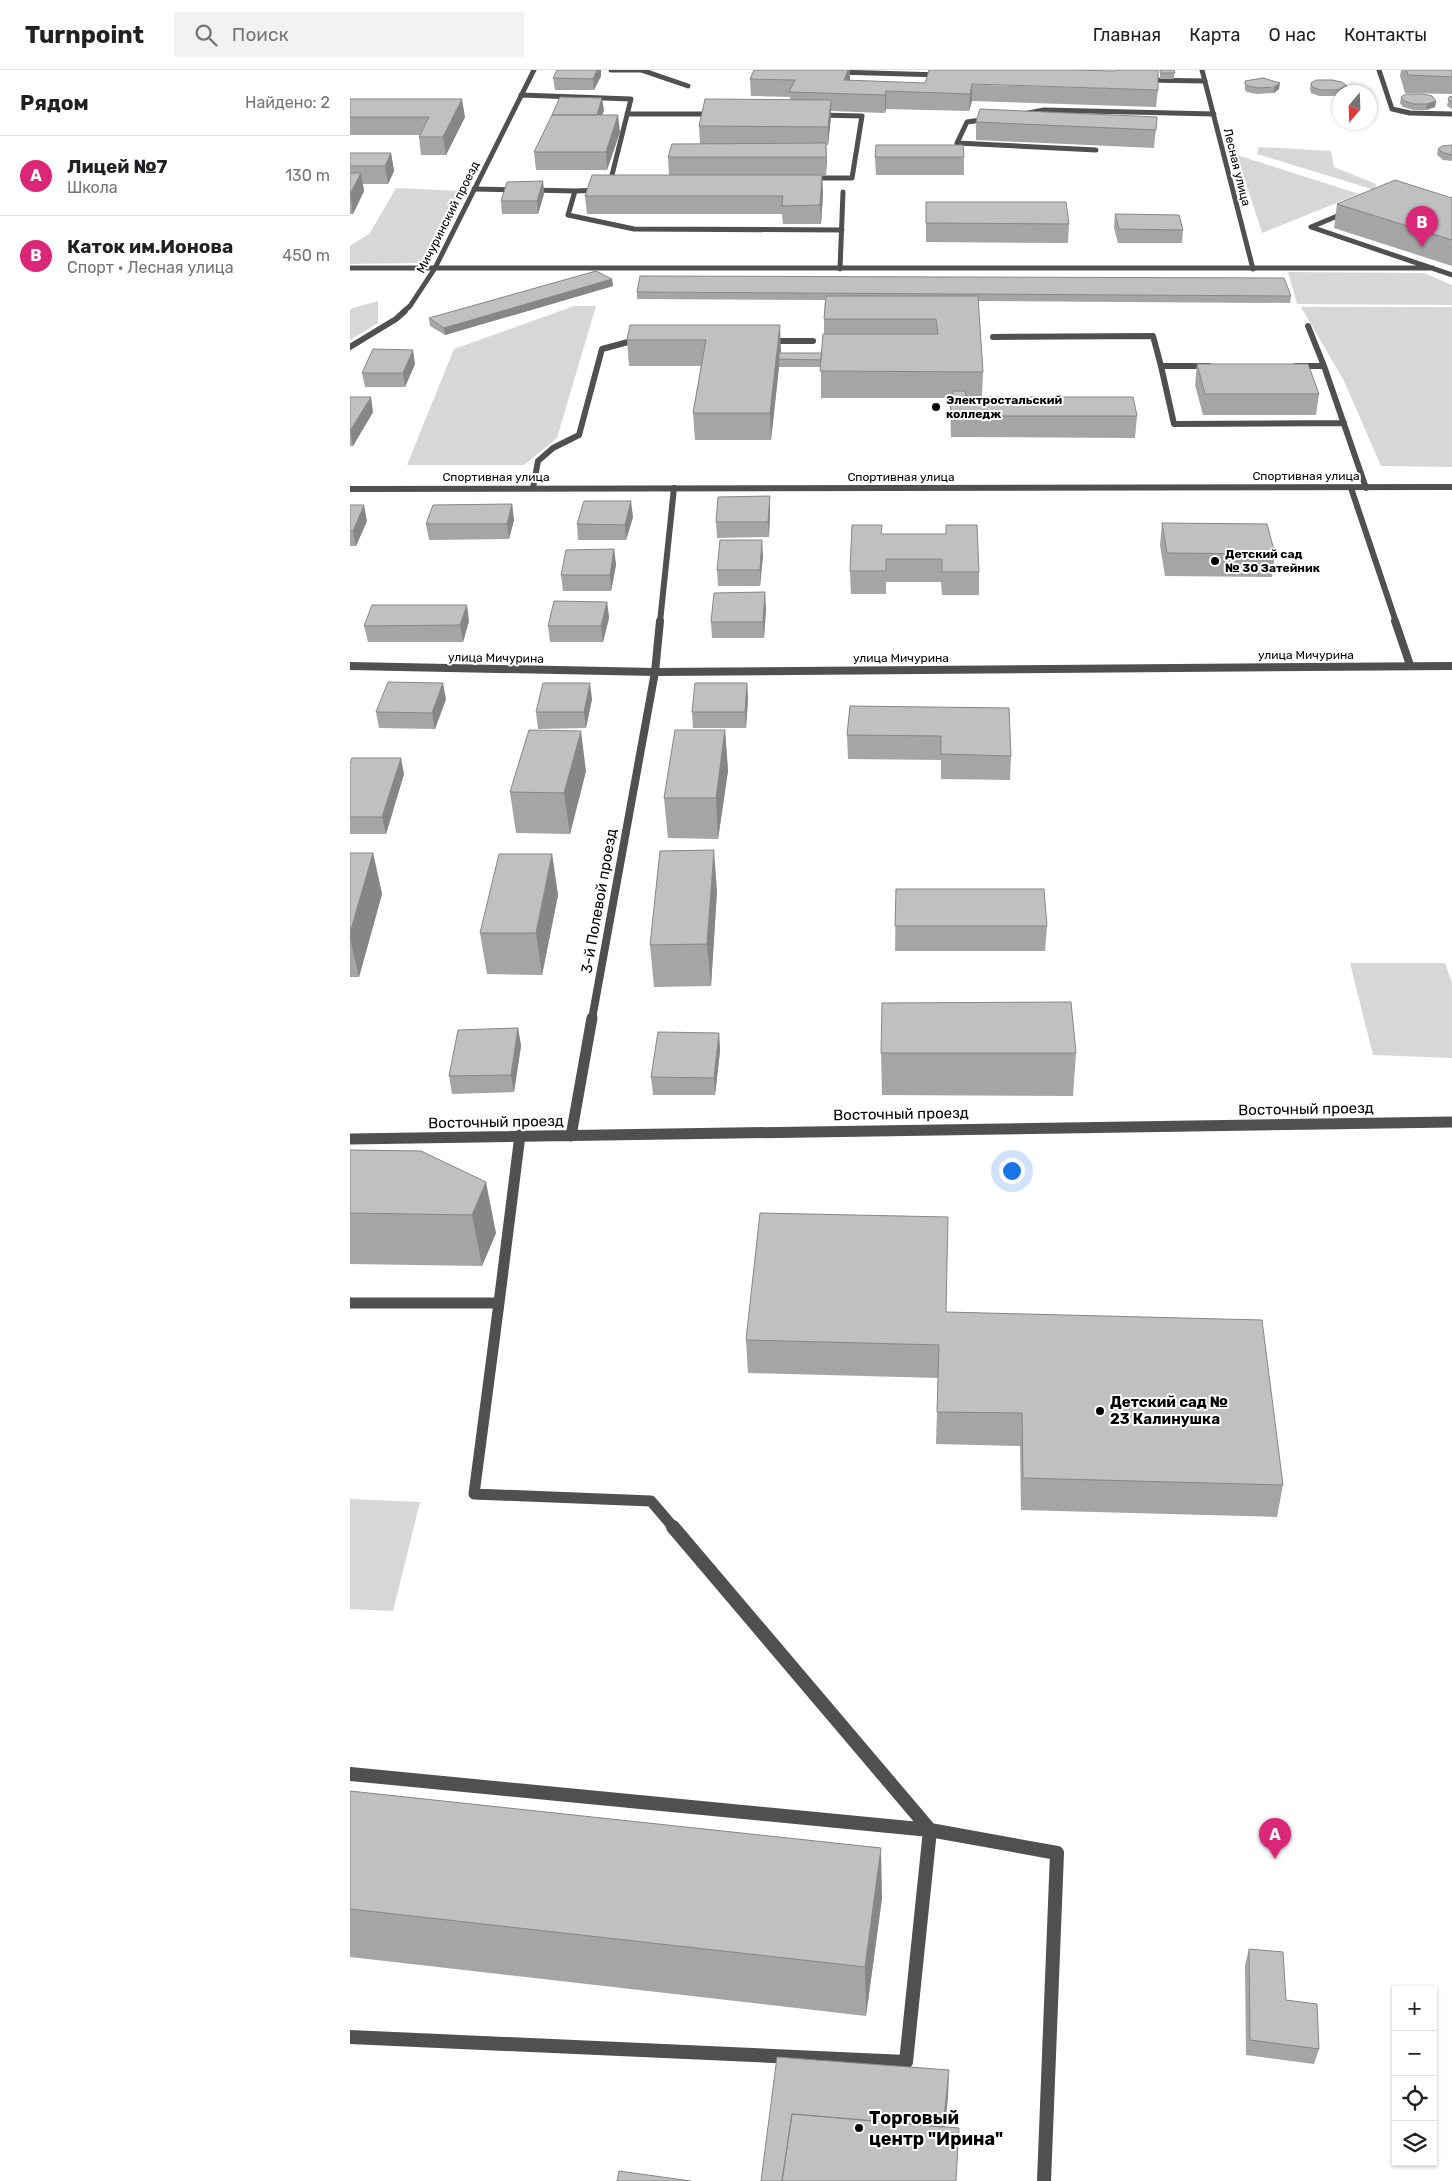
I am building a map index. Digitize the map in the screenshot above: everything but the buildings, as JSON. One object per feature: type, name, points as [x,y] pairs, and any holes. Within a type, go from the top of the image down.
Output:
[{"type":"street","name":"Мичуринский проезд","points":[[350,347],[396,319],[410,306],[435,268],[534,70]]},
{"type":"street","points":[[611,70],[642,70],[688,86]]},
{"type":"street","name":"Лесная улица","points":[[1202,70],[1253,269]]},
{"type":"street","points":[[1379,70],[1392,109],[1410,113],[1452,114]]},
{"type":"street","points":[[829,72],[948,75]]},
{"type":"street","points":[[1137,80],[1205,81]]},
{"type":"street","points":[[521,95],[631,99],[611,179],[630,179]]},
{"type":"street","points":[[1015,115],[1044,110],[1214,114]]},
{"type":"street","points":[[627,114],[725,114]]},
{"type":"street","points":[[804,178],[852,178],[862,116],[813,115]]},
{"type":"street","points":[[996,118],[966,122],[957,143],[1096,150]]},
{"type":"street","points":[[474,189],[611,190]]},
{"type":"street","points":[[575,191],[568,215],[634,229],[842,230]]},
{"type":"street","points":[[840,269],[843,192]]},
{"type":"street","points":[[1350,211],[1311,227],[1452,275]]},
{"type":"street","points":[[350,268],[1433,268]]},
{"type":"street","points":[[1308,326],[1324,366],[1366,488]]},
{"type":"street","points":[[993,337],[1153,336],[1174,424],[1344,423]]},
{"type":"street","points":[[754,341],[813,341]]},
{"type":"street","points":[[533,488],[538,461],[553,448],[579,435],[602,349],[628,342],[647,342]]},
{"type":"street","points":[[1161,366],[1219,366]]},
{"type":"street","points":[[1286,366],[1324,366]]},
{"type":"street","name":"3-й Полевой проезд","points":[[571,1136],[655,672],[674,488]]},
{"type":"street","points":[[1351,488],[1410,665]]},
{"type":"street","name":"Спортивная улица","points":[[350,489],[1452,488]]},
{"type":"street","name":"улица Мичурина","points":[[350,667],[655,672],[1452,666]]},
{"type":"street","name":"Восточный проезд","points":[[350,1139],[1452,1122]]},
{"type":"street","points":[[350,2037],[906,2062],[930,1830],[651,1502],[474,1494],[520,1135]]},
{"type":"street","points":[[350,1303],[499,1303]]},
{"type":"street","points":[[350,1774],[930,1830],[1057,1853],[1044,2181]]},
{"type":"shaded area","points":[[1259,147],[1331,151],[1334,167],[1376,184],[1375,190],[1257,154]]},
{"type":"shaded area","points":[[1237,155],[1359,194],[1262,233]]},
{"type":"shaded area","points":[[396,188],[462,191],[424,263],[350,264],[350,246],[370,233]]},
{"type":"shaded area","points":[[1288,272],[1424,273],[1452,285],[1452,305],[1297,304]]},
{"type":"shaded area","points":[[378,301],[378,323],[350,340],[350,309]]},
{"type":"shaded area","points":[[574,306],[596,306],[557,438],[524,465],[407,465],[454,349]]},
{"type":"shaded area","points":[[1301,307],[1452,307],[1452,467],[1381,466],[1344,381]]},
{"type":"shaded area","points":[[1350,963],[1445,963],[1452,983],[1452,1058],[1373,1055]]},
{"type":"shaded area","points":[[350,1499],[420,1502],[393,1611],[350,1609]]},
{"type":"place","name":"Каток им.Ионова","points":[[1422,247]]},
{"type":"place","name":"Электростальский колледж","points":[[936,407]]},
{"type":"place","name":"Детский сад № 30 Затейник","points":[[1215,561]]},
{"type":"place","name":"Детский сад № 23 Калинушка","points":[[1100,1411]]},
{"type":"place","name":"Лицей №7","points":[[1275,1859]]},
{"type":"place","name":"Торговый центр \"Ирина\"","points":[[859,2128]]}]
